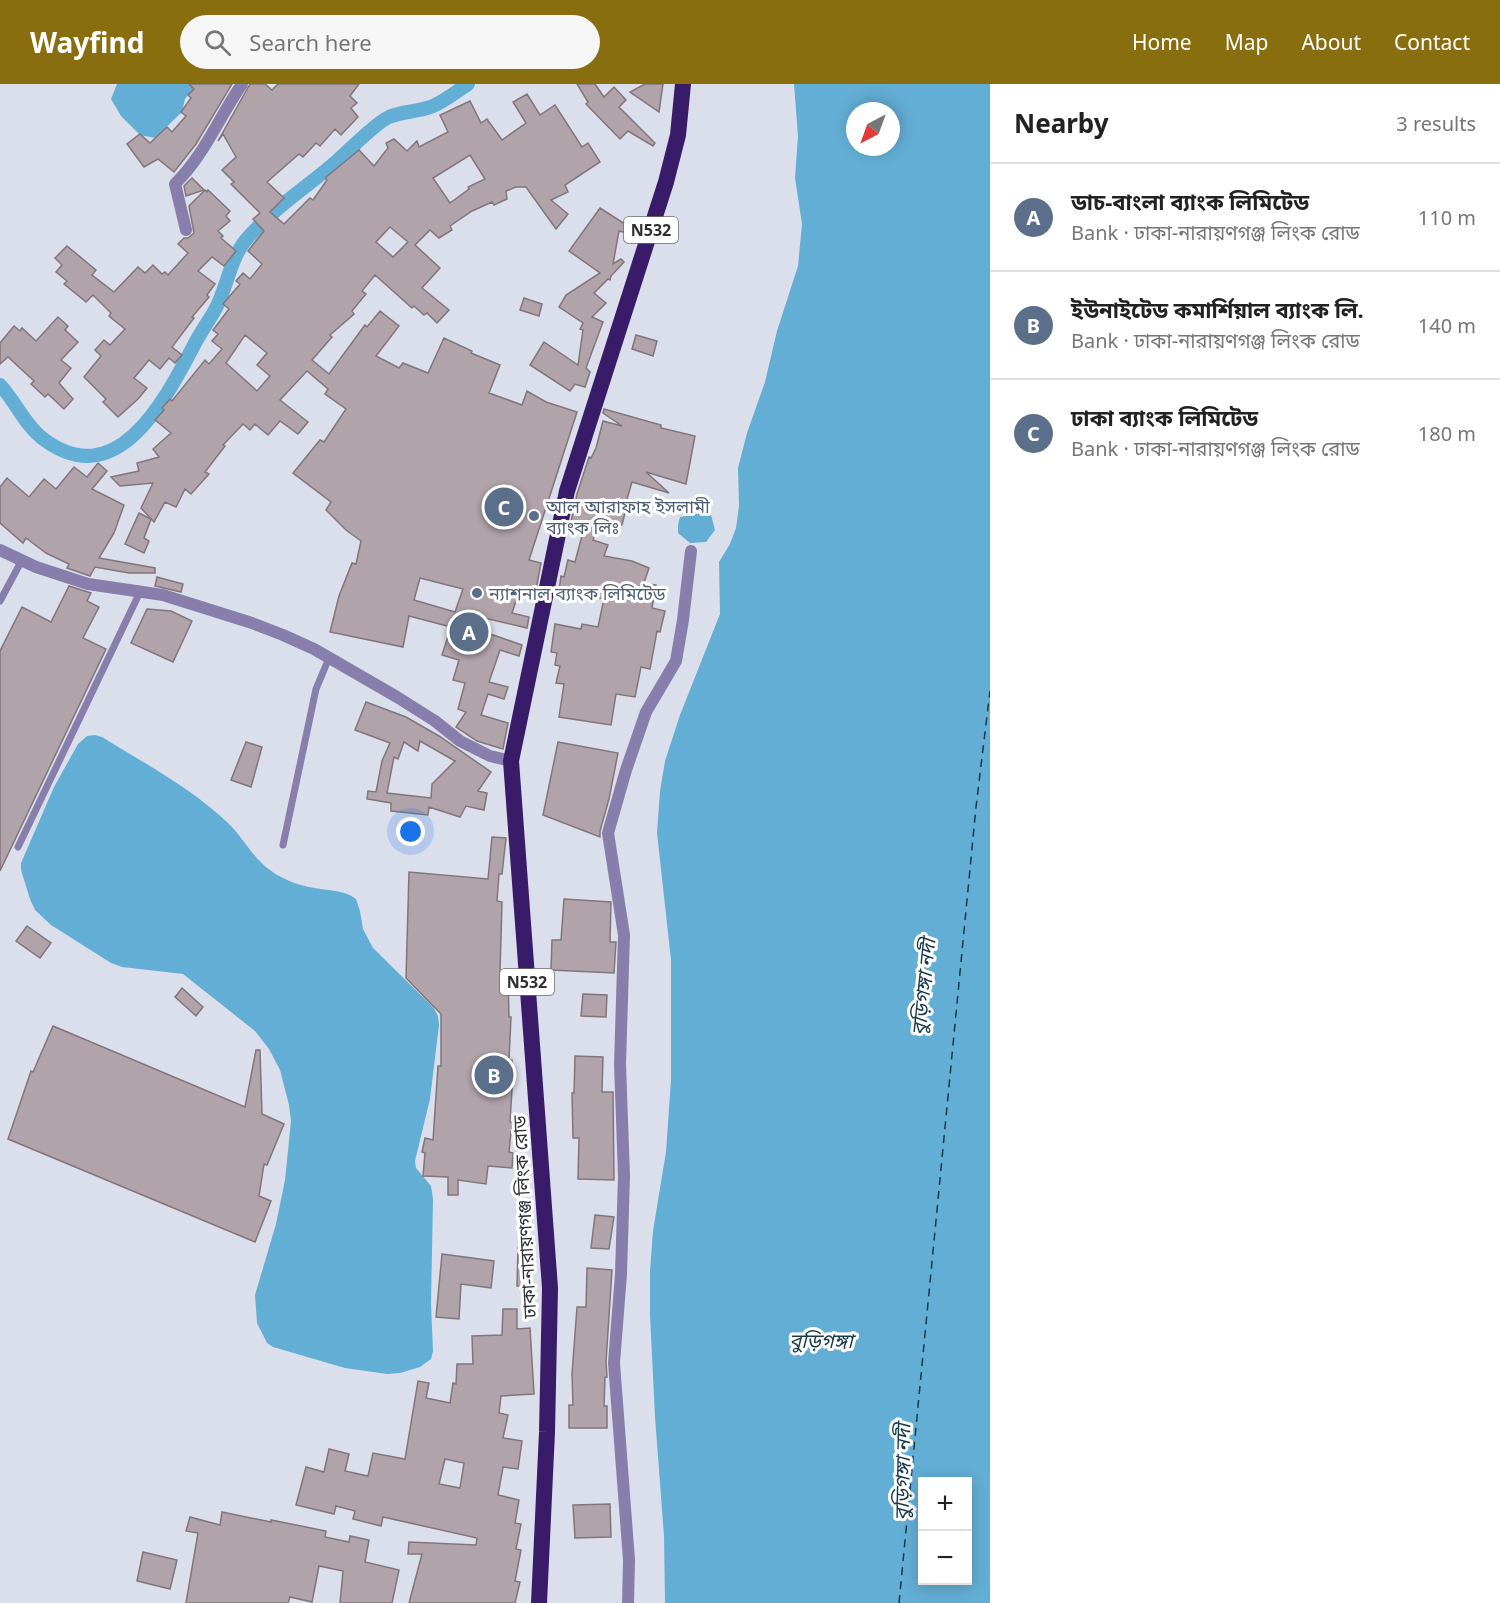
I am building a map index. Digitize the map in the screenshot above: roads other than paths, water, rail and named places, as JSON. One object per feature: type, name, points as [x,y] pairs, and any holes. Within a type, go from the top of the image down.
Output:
[{"type":"highway","name":"ঢাকা-নারায়ণগঞ্জ লিংক রোড","points":[[539,1603],[547,1432],[550,1288],[511,761],[567,491],[666,182],[678,135],[683,84]]},
{"type":"street","points":[[186,230],[174,184],[191,168],[208,144],[225,108],[242,84]]},
{"type":"street","points":[[0,550],[36,567],[88,584],[163,594],[283,635],[329,658],[435,721],[460,741],[490,756],[511,761]]},
{"type":"street","points":[[628,1603],[629,1560],[614,1363],[621,1274],[624,1176],[620,1064],[624,935],[608,833],[646,712],[676,661],[691,551]]},
{"type":"lane","points":[[0,601],[22,560]]},
{"type":"lane","points":[[18,847],[140,592]]},
{"type":"lane","points":[[283,845],[316,689],[329,658]]},
{"type":"water","points":[[117,84],[226,84],[205,93],[191,91],[185,99],[182,112],[155,138],[140,135],[121,116],[111,99]]},
{"type":"water","name":"বুড়িগঙ্গা","points":[[794,84],[990,84],[990,1603],[665,1603],[664,1536],[650,1315],[653,1231],[666,1152],[671,1080],[671,960],[657,833],[660,791],[665,761],[680,715],[720,614],[719,562],[736,528],[739,506],[738,468],[798,266],[802,224],[795,178],[798,136]]},
{"type":"water","points":[[709,507],[715,530],[706,542],[690,543],[678,533],[680,517],[703,513]]},
{"type":"water","points":[[95,735],[151,766],[198,798],[227,822],[258,859],[276,874],[301,885],[348,894],[356,899],[363,929],[373,948],[433,1007],[438,1016],[439,1025],[430,1099],[415,1161],[416,1168],[431,1186],[433,1199],[431,1304],[433,1351],[431,1359],[420,1367],[387,1374],[345,1368],[273,1347],[267,1343],[257,1323],[255,1295],[276,1224],[285,1180],[291,1121],[280,1070],[269,1049],[255,1031],[183,974],[122,967],[111,963],[51,925],[35,910],[21,870],[21,863],[54,787],[78,744],[87,736]]},
{"type":"waterway","points":[[0,385],[30,426],[42,438],[69,453],[93,456],[115,449],[134,434],[152,415],[168,392],[216,308],[240,248],[255,229],[384,120],[394,115],[433,106],[468,84]]},
{"type":"place","name":"ঢাকা ব্যাংক লিমিটেড","points":[[504,507]]},
{"type":"place","name":"আল আরাফাহ ইসলামী ব্যাংক লিঃ","points":[[534,516]]},
{"type":"place","name":"ন্যাশনাল ব্যাংক লিমিটেড","points":[[477,593]]},
{"type":"place","name":"ডাচ-বাংলা ব্যাংক লিমিটেড","points":[[469,632]]},
{"type":"place","name":"ইউনাইটেড কমার্শিয়াল ব্যাংক লি.","points":[[494,1075]]},
{"type":"water label","name":"বুড়িগঙ্গা নদী","points":[[923,987]]},
{"type":"water label","name":"বুড়িগঙ্গা নদী","points":[[902,1472]]}]
